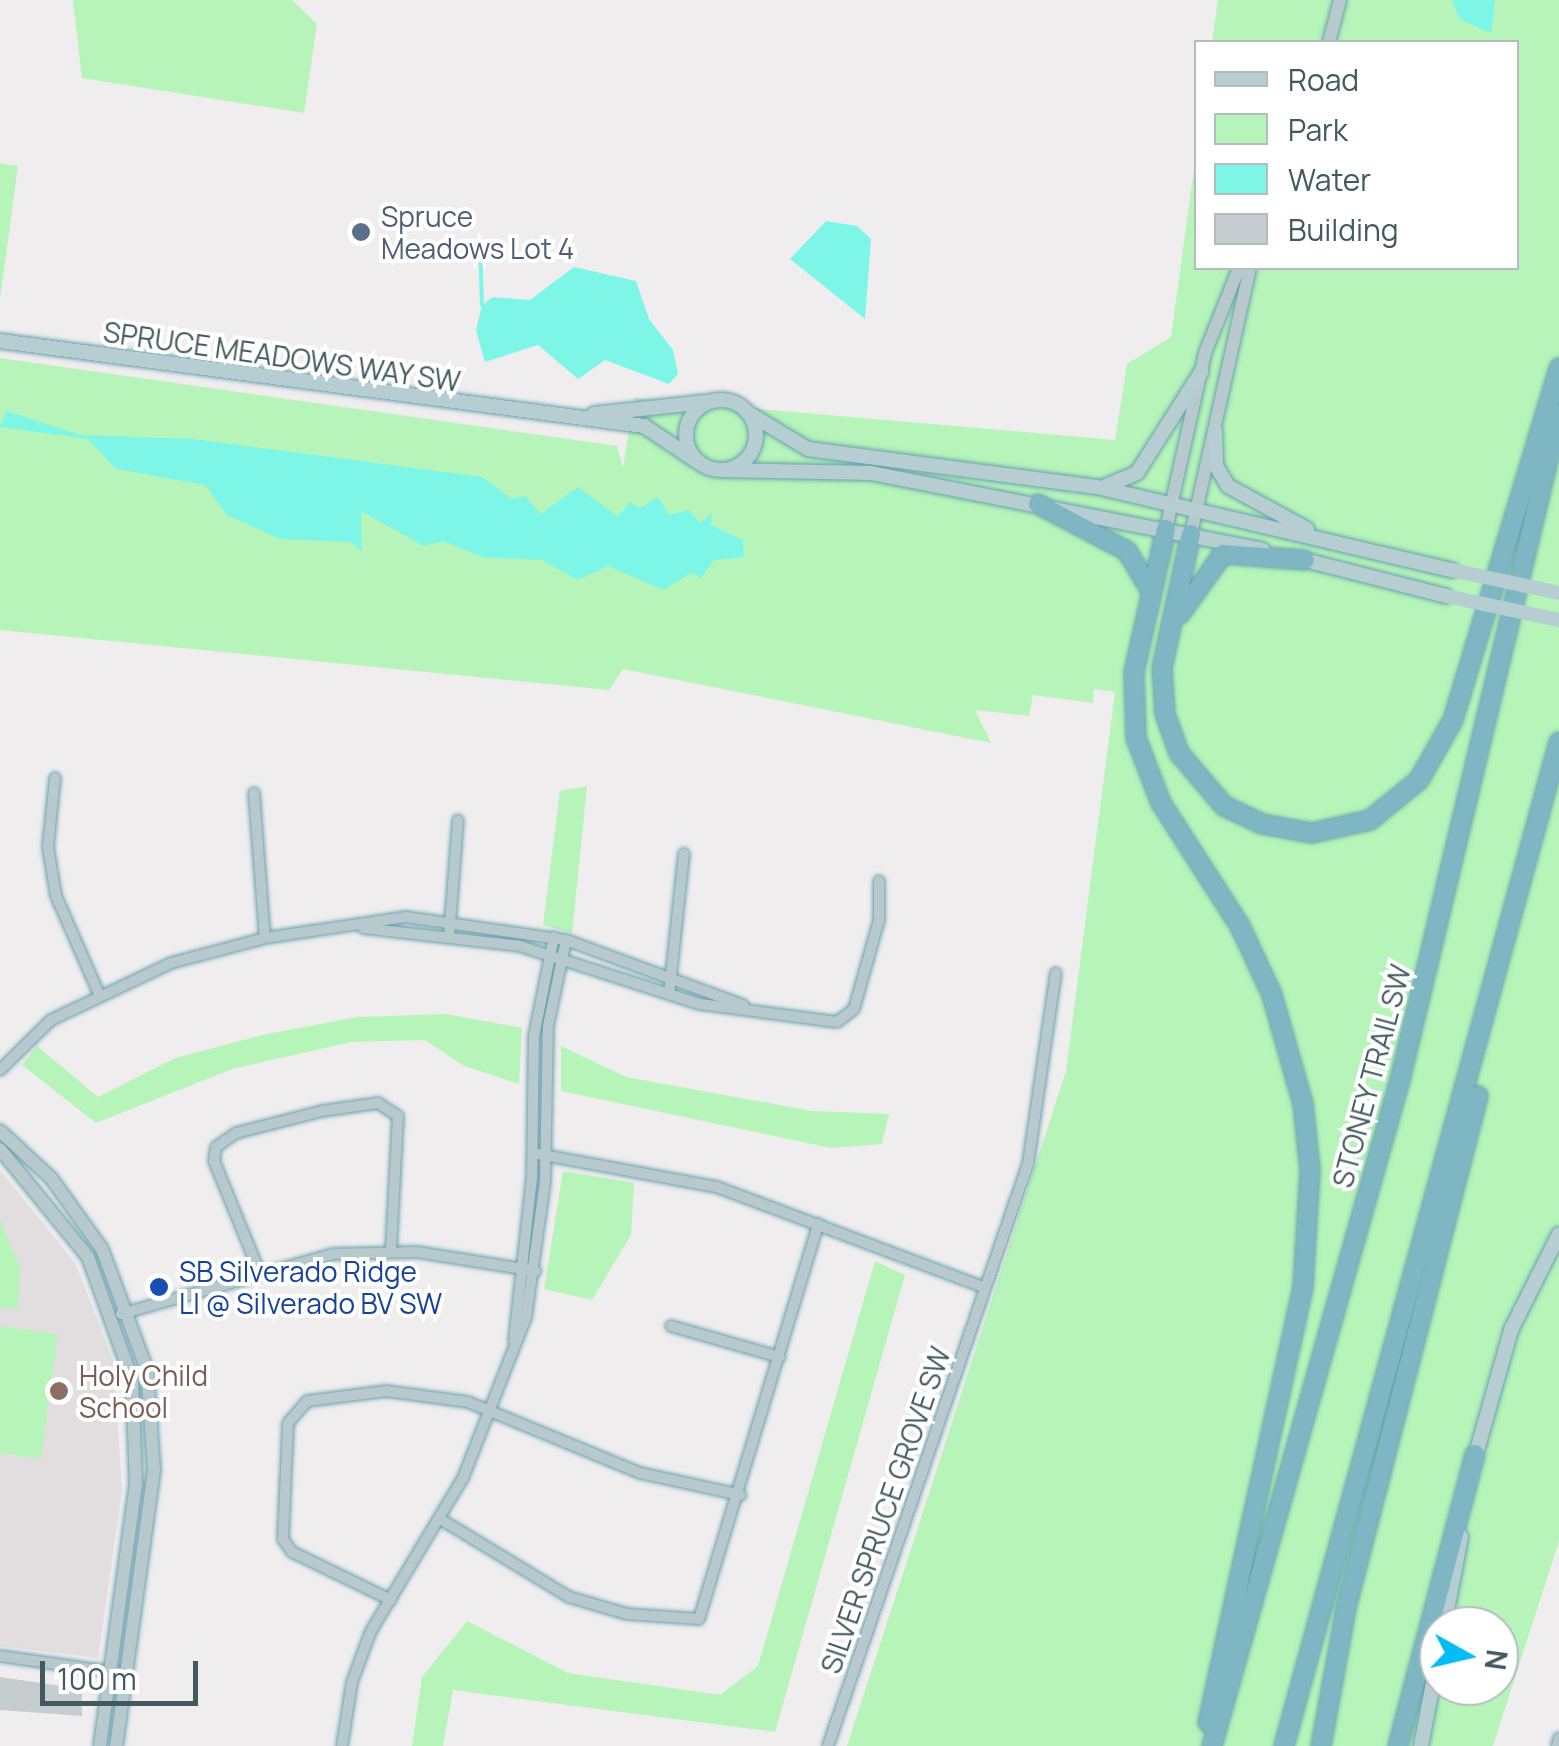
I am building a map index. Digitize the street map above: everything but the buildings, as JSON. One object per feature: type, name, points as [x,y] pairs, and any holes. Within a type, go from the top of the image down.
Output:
[{"type":"highway","points":[[1191,534],[1167,642],[1162,690],[1171,734],[1224,806],[1262,824],[1312,833],[1387,810],[1419,780],[1453,720],[1559,368]]},
{"type":"highway","name":"STONEY TRAIL SW","points":[[1212,1746],[1400,1080],[1559,414]]},
{"type":"highway","points":[[1038,504],[1127,551],[1151,592]]},
{"type":"highway","points":[[1166,529],[1134,672],[1136,738],[1161,803],[1240,926],[1272,994],[1303,1104],[1310,1170],[1304,1286],[1204,1746]]},
{"type":"highway","points":[[1167,642],[1195,586],[1222,554],[1305,560]]},
{"type":"highway","points":[[1320,1746],[1346,1608],[1470,1134],[1559,742]]},
{"type":"highway","points":[[1284,1746],[1522,898]]},
{"type":"highway","points":[[1398,1746],[1475,1454]]},
{"type":"main road","name":"SPRUCE MEADOWS WAY SW","points":[[0,341],[662,432],[698,462]]},
{"type":"main road","points":[[1097,487],[1137,473],[1201,372]]},
{"type":"main road","points":[[1559,593],[1097,487],[808,449],[715,400],[696,411],[686,430],[698,462],[720,470],[842,469],[1038,504],[1191,534],[1559,620]]},
{"type":"main road","name":"SPRUCE MEADOWS WAY SW","points":[[558,418],[715,400]]},
{"type":"main road","points":[[720,470],[751,453],[749,415]]},
{"type":"main road","points":[[1215,431],[1216,466],[1228,486],[1335,542]]},
{"type":"main road","points":[[1448,1606],[1475,1454],[1510,1330],[1559,1234]]},
{"type":"main road","points":[[1421,1746],[1429,1706]]},
{"type":"street","points":[[1330,40],[1340,0]]},
{"type":"street","points":[[1166,529],[1201,372],[1238,270]]},
{"type":"street","points":[[1191,534],[1250,270]]},
{"type":"street","points":[[56,778],[48,847],[56,896],[99,994]]},
{"type":"street","points":[[254,794],[266,938]]},
{"type":"street","points":[[449,937],[458,820]]},
{"type":"street","points":[[668,994],[684,854]]},
{"type":"street","points":[[0,1070],[52,1020],[99,994],[172,963],[266,938],[352,926],[450,920],[560,939],[743,1005],[848,1018],[876,934],[878,881]]},
{"type":"street","points":[[352,926],[556,955],[668,994],[721,1008],[743,1005]]},
{"type":"street","points":[[342,1746],[356,1668],[391,1600],[442,1520],[492,1408],[514,1346],[528,1270],[539,1154],[534,1036],[560,939]]},
{"type":"street","name":"SILVER SPRUCE GROVE SW","points":[[828,1746],[1028,1164],[1056,972]]},
{"type":"street","points":[[259,1271],[214,1161],[216,1147],[236,1133],[322,1111],[378,1103],[398,1116],[391,1251]]},
{"type":"street","points":[[0,1131],[81,1215],[130,1311],[147,1370],[154,1452],[116,1746]]},
{"type":"street","points":[[0,1149],[65,1221],[115,1316],[132,1379],[138,1455],[100,1746]]},
{"type":"street","points":[[539,1154],[717,1187],[985,1288]]},
{"type":"street","points":[[442,1520],[569,1597],[692,1622],[709,1606],[818,1224]]},
{"type":"street","points":[[115,1316],[259,1271],[391,1251],[528,1270]]},
{"type":"street","points":[[672,1326],[780,1357]]},
{"type":"street","points":[[391,1600],[287,1547],[294,1410],[332,1396],[386,1391],[492,1408],[640,1473],[741,1495]]},
{"type":"street","points":[[0,1656],[126,1674]]},
{"type":"street","points":[[1557,1746],[1559,1738]]},
{"type":"shaded area","name":"Holy Child School","points":[[0,1170],[76,1264],[114,1363],[122,1491],[98,1658],[0,1646]]},
{"type":"green space","points":[[73,0],[292,0],[317,24],[304,113],[82,78]]},
{"type":"green space","points":[[1218,0],[1559,0],[1559,1541],[1519,1665],[1519,1606],[1419,1606],[1419,1706],[1506,1706],[1493,1746],[847,1746],[1066,1071],[1115,692],[1094,689],[1093,703],[1033,695],[1029,716],[975,710],[991,743],[623,669],[609,690],[0,630],[0,358],[617,446],[623,468],[634,398],[1115,440],[1127,364],[1171,337],[1194,170],[1194,270],[1519,270],[1519,40],[1212,40]]},
{"type":"green space","points":[[0,163],[18,166],[0,299]]},
{"type":"green space","points":[[587,786],[572,933],[543,925],[560,791]]},
{"type":"green space","points":[[446,1014],[522,1028],[519,1084],[464,1066],[425,1040],[351,1042],[232,1069],[96,1123],[22,1065],[37,1046],[98,1097],[175,1058],[267,1034],[358,1017]]},
{"type":"green space","points":[[561,1046],[626,1077],[812,1111],[889,1114],[882,1144],[831,1148],[561,1091]]},
{"type":"green space","points":[[563,1171],[634,1183],[631,1235],[592,1300],[544,1289]]},
{"type":"green space","points":[[0,1220],[20,1267],[18,1310],[0,1307]]},
{"type":"green space","points":[[875,1261],[905,1275],[775,1732],[453,1690],[443,1746],[412,1746],[422,1677],[467,1621],[568,1673],[720,1695],[758,1666]]},
{"type":"green space","points":[[0,1326],[58,1334],[41,1459],[0,1453]]},
{"type":"water","points":[[1452,0],[1495,0],[1491,33],[1459,19]]},
{"type":"water","points":[[826,221],[857,226],[871,239],[865,319],[790,259]]},
{"type":"water","points":[[574,267],[636,281],[649,319],[673,350],[678,374],[669,384],[605,360],[578,379],[538,345],[485,362],[476,331],[482,305],[493,297],[530,300]]},
{"type":"water","points":[[6,411],[80,435],[193,439],[482,477],[512,499],[525,496],[541,514],[578,487],[618,517],[630,502],[640,508],[658,497],[669,515],[689,510],[700,523],[712,513],[711,525],[743,540],[744,557],[714,560],[701,578],[691,573],[663,590],[608,566],[578,580],[542,560],[482,557],[443,541],[424,546],[361,511],[362,551],[350,542],[280,539],[227,515],[205,485],[116,469],[88,439],[0,427]]},
{"type":"waterway","points":[[480,242],[482,305]]},
{"type":"place","name":"Spruce Meadows Lot 4","points":[[361,232]]},
{"type":"place","name":"SB Silverado Ridge LI @ Silverado BV SW","points":[[159,1287]]},
{"type":"place","name":"Holy Child School","points":[[59,1391]]}]
